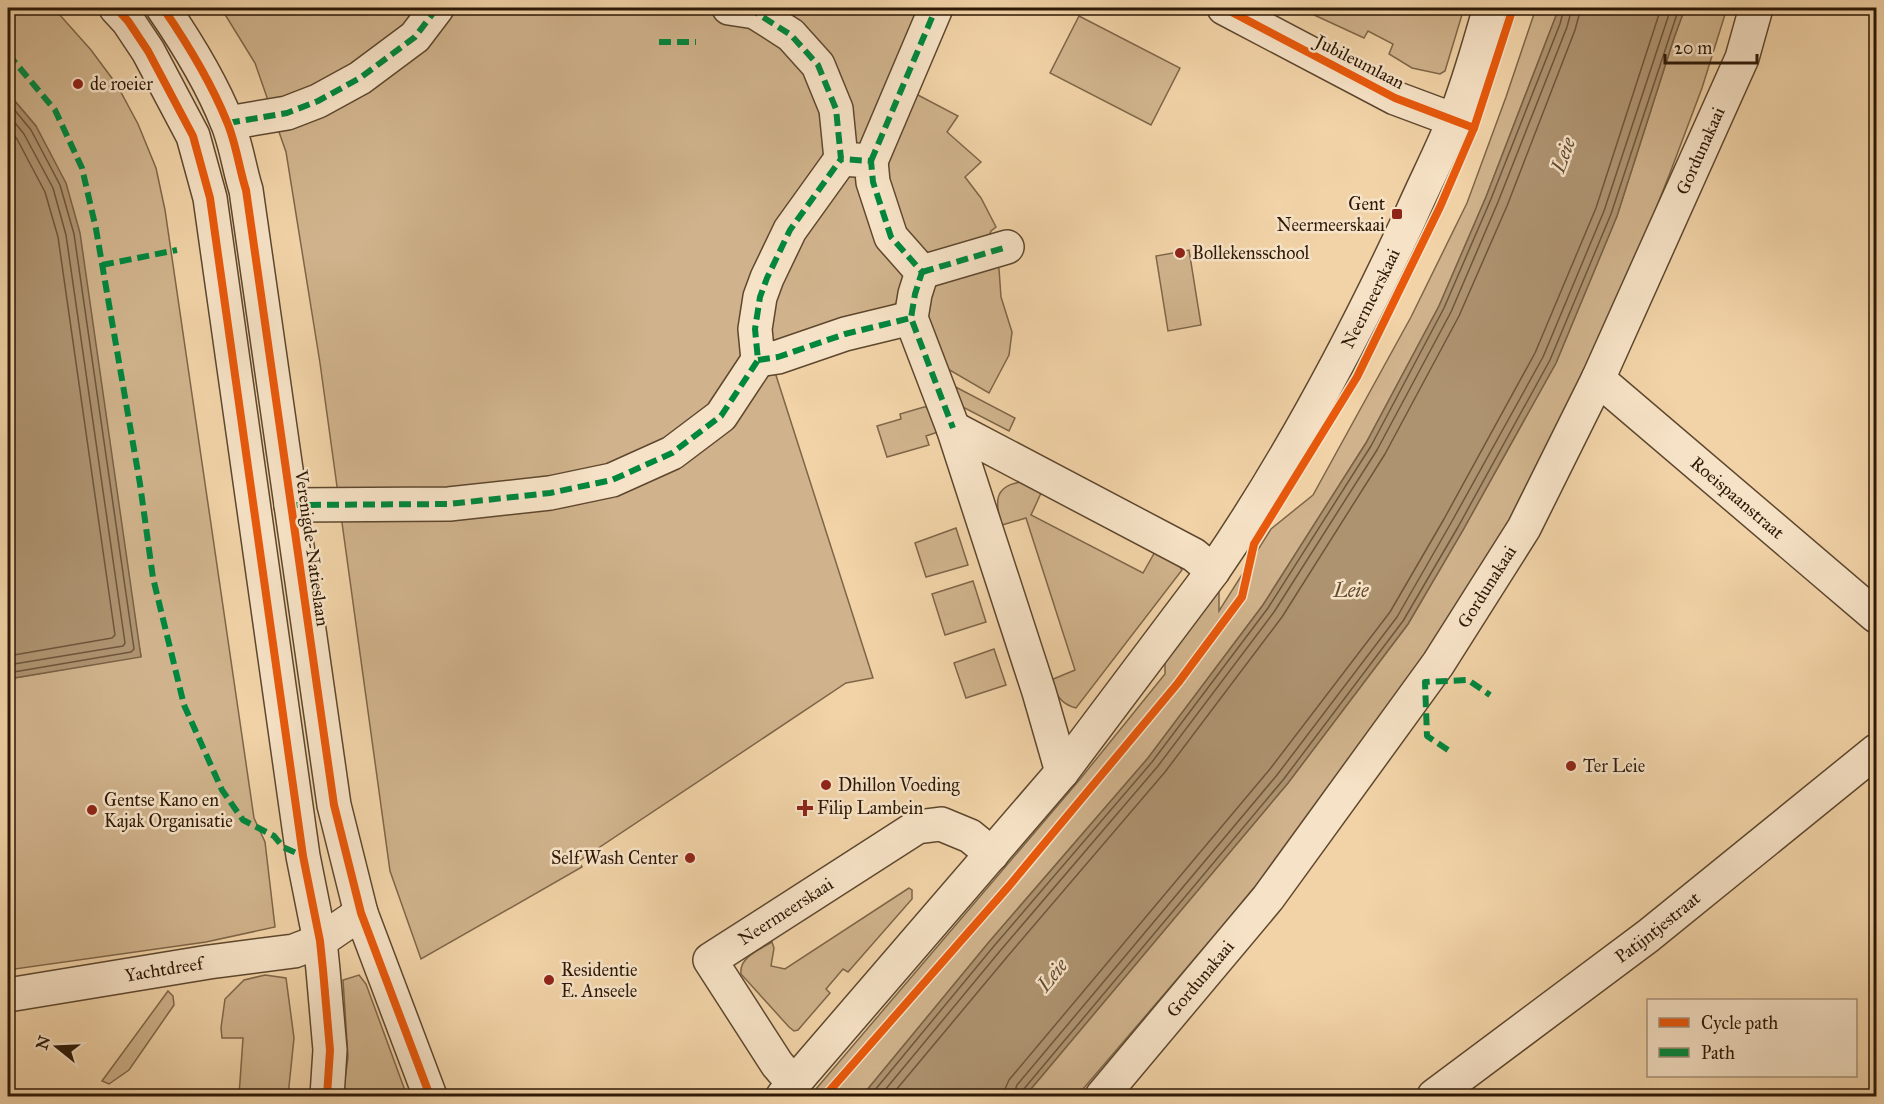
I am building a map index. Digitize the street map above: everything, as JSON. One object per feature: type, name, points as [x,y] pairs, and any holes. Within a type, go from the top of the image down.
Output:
[{"type":"street","points":[[116,8],[128,21],[148,51],[193,136],[210,198],[303,856],[320,941],[330,1050],[327,1096]]},
{"type":"street","name":"Verenigde-Natieslaan","points":[[163,8],[190,51],[228,123],[246,190],[334,805],[361,913],[430,1096]]},
{"type":"street","points":[[228,123],[287,112],[318,101],[360,78],[415,37],[437,8]]},
{"type":"street","points":[[729,8],[755,12],[791,35],[818,64],[856,160],[873,182],[891,237],[922,272]]},
{"type":"street","points":[[291,505],[449,504],[550,493],[612,480],[672,453],[721,416],[758,360],[755,328],[760,297],[790,230],[856,160],[936,8]]},
{"type":"street","name":"Neermeerskaai","points":[[992,854],[970,836],[941,824],[917,827],[710,960],[777,1064],[789,1090],[992,854],[1062,772],[1213,571],[1235,538],[1296,439],[1387,267],[1454,120],[1490,8]]},
{"type":"street","name":"Gordunakaai","points":[[1102,1096],[1268,898],[1438,664],[1524,528],[1598,379],[1742,58],[1756,8]]},
{"type":"street","name":"Jubileumlaan","points":[[1238,11],[1395,98],[1454,120]]},
{"type":"street","points":[[922,272],[1007,248]]},
{"type":"street","points":[[922,272],[911,318],[954,428],[1039,692],[1062,772]]},
{"type":"street","points":[[758,360],[778,357],[845,334],[911,318]]},
{"type":"street","name":"Roeispaanstraat","points":[[1598,379],[1876,616]]},
{"type":"street","points":[[954,428],[1194,555],[1213,571]]},
{"type":"street","name":"Patijntjestraat","points":[[1434,1096],[1648,936],[1876,751]]},
{"type":"street","points":[[320,941],[361,913]]},
{"type":"street","name":"Yachtdreef","points":[[8,995],[209,962],[286,953],[320,941]]},
{"type":"shaded area","points":[[8,8],[50,8],[59,14],[91,50],[117,85],[138,124],[156,168],[165,210],[254,818],[265,842],[275,927],[206,942],[8,970],[8,679],[141,656],[36,126],[8,93]]},
{"type":"shaded area","points":[[221,8],[925,8],[868,142],[908,275],[904,296],[891,308],[774,369],[873,678],[846,683],[579,861],[582,867],[421,959],[390,871],[320,363],[286,152],[255,63]]},
{"type":"shaded area","points":[[1299,8],[1375,8],[1382,11],[1384,8],[1464,8],[1445,71],[1440,74],[1412,68],[1389,54],[1393,44],[1368,31],[1364,38]]},
{"type":"shaded area","points":[[1536,8],[1559,8],[1486,197],[1439,306],[1366,443],[1263,605],[1148,758],[989,942],[862,1096],[810,1096],[1081,778],[1165,674],[1165,659],[1219,586],[1219,611],[1271,529],[1313,495],[1411,317],[1467,203]]},
{"type":"shaded area","points":[[1685,8],[1727,8],[1702,88],[1643,241],[1578,392],[1471,594],[1309,821],[1077,1096],[1025,1096],[1288,783],[1408,624],[1556,363],[1617,216]]},
{"type":"shaded area","points":[[1079,16],[1180,68],[1151,125],[1050,73]]},
{"type":"shaded area","points":[[916,94],[958,116],[947,132],[981,162],[965,177],[981,198],[996,227],[991,231],[987,242],[929,254],[914,246],[894,221],[884,153]]},
{"type":"shaded area","points":[[1189,250],[1201,325],[1168,331],[1156,256]]},
{"type":"shaded area","points":[[997,262],[1001,297],[1012,332],[1009,355],[989,393],[941,365],[926,315],[930,292],[939,282]]},
{"type":"shaded area","points":[[948,383],[1015,418],[1009,431],[953,402]]},
{"type":"shaded area","points":[[928,407],[938,432],[926,436],[929,445],[887,457],[877,426],[901,419],[900,414]]},
{"type":"shaded area","points":[[1021,482],[1042,491],[1031,515],[1143,573],[1156,550],[1178,564],[1182,570],[1076,708],[1059,698],[1051,680],[1075,670],[1026,518],[1002,525],[998,510],[998,497],[1005,487]]},
{"type":"shaded area","points":[[956,528],[968,565],[926,577],[915,543]]},
{"type":"shaded area","points":[[973,581],[986,622],[945,635],[932,594]]},
{"type":"shaded area","points":[[994,649],[1006,685],[966,698],[954,663]]},
{"type":"shaded area","points":[[909,888],[912,890],[912,899],[848,972],[843,969],[826,989],[830,993],[798,1030],[794,1031],[789,1027],[741,974],[743,963],[756,951],[772,942],[774,948],[771,966],[785,969]]},
{"type":"shaded area","points":[[265,975],[286,978],[294,1038],[288,1096],[239,1096],[243,1038],[222,1038],[225,999],[244,980]]},
{"type":"shaded area","points":[[359,975],[366,984],[407,1096],[343,1096],[348,1057],[343,980]]},
{"type":"shaded area","points":[[168,991],[173,996],[174,1005],[129,1070],[109,1084],[102,1081]]},
{"type":"water","name":"Leie","points":[[1559,8],[1685,8],[1617,216],[1556,363],[1408,624],[1288,783],[1025,1096],[862,1096],[989,942],[1148,758],[1263,605],[1366,443],[1439,306],[1486,197]]},
{"type":"water","points":[[8,93],[36,126],[66,183],[80,233],[141,657],[8,679]]},
{"type":"marked path","points":[[228,123],[287,113],[318,101],[360,78],[415,37],[437,8]]},
{"type":"marked path","points":[[729,8],[755,12],[791,35],[818,65],[836,109],[841,159],[871,161],[873,182],[891,237],[922,272],[911,318],[953,428]]},
{"type":"marked path","points":[[871,161],[936,8]]},
{"type":"marked path","points":[[659,42],[696,42]]},
{"type":"marked path","points":[[8,54],[55,110],[82,168],[96,229],[140,484],[153,578],[184,705],[222,790],[243,820],[274,836],[283,847],[303,856]]},
{"type":"marked path","points":[[291,505],[449,504],[550,493],[612,480],[672,453],[721,416],[758,360],[755,329],[760,297],[767,278],[790,230],[841,159]]},
{"type":"marked path","points":[[922,272],[1007,247]]},
{"type":"marked path","points":[[102,265],[177,250]]},
{"type":"marked path","points":[[758,360],[778,357],[845,334],[911,318]]},
{"type":"marked path","points":[[1448,750],[1427,736],[1425,682],[1468,680],[1490,695]]},
{"type":"cycle path","points":[[116,8],[128,21],[148,51],[193,136],[210,198],[303,856],[320,941],[330,1050],[327,1096]]},
{"type":"cycle path","points":[[163,8],[198,63],[221,107],[233,138],[246,190],[334,805],[361,913],[430,1096]]},
{"type":"cycle path","points":[[1224,8],[1395,98],[1474,128]]},
{"type":"cycle path","points":[[825,1096],[1009,886],[1178,683],[1242,597],[1254,544],[1357,377],[1440,207],[1474,128],[1513,8]]},
{"type":"place","name":"de roeier","points":[[78,84]]},
{"type":"place","name":"Gent Neermeerskaai","points":[[1397,214]]},
{"type":"place","name":"Bollekensschool","points":[[1180,253]]},
{"type":"place","name":"Ter Leie","points":[[1571,766]]},
{"type":"place","name":"Dhillon Voeding","points":[[826,785]]},
{"type":"place","name":"Filip Lambein","points":[[805,808]]},
{"type":"place","name":"Gentse Kano en Kajak Organisatie","points":[[92,810]]},
{"type":"place","name":"Self Wash Center","points":[[690,858]]},
{"type":"place","name":"Residentie E. Anseele","points":[[549,980]]}]
